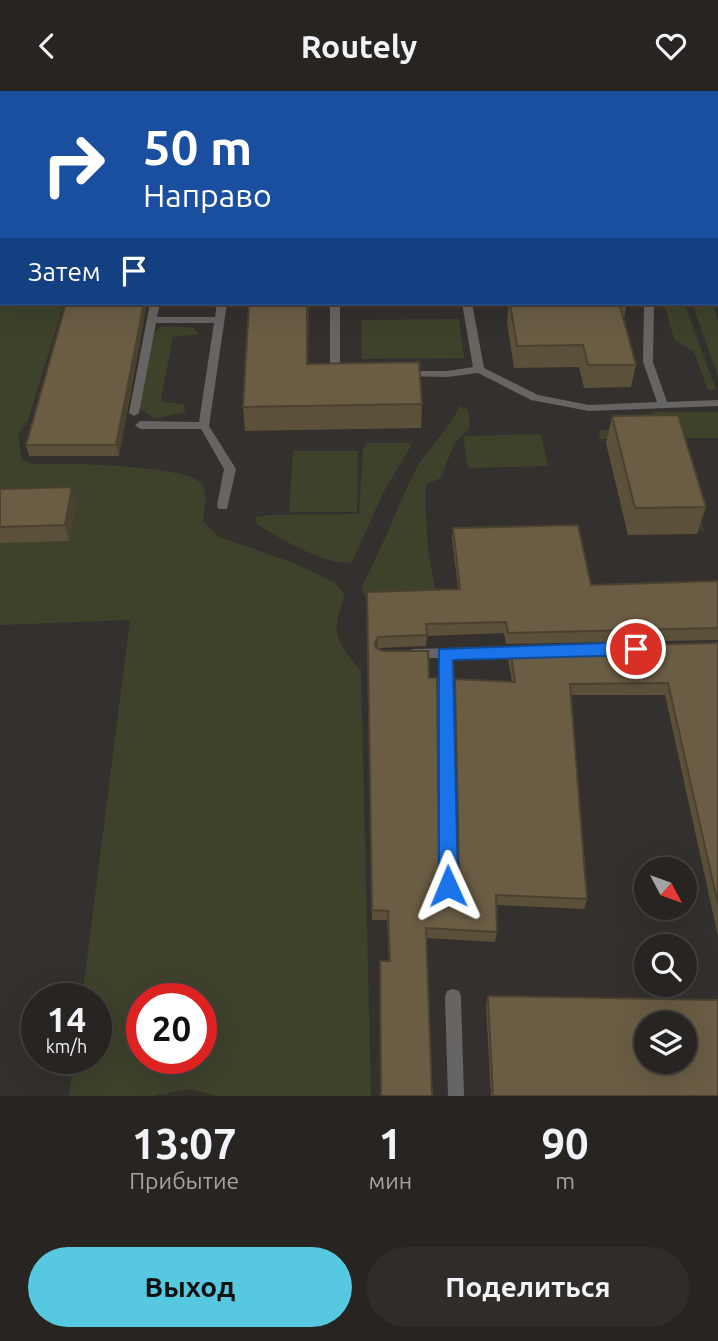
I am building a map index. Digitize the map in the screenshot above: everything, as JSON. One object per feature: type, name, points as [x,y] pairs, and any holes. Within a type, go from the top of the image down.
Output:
[{"type":"lane","points":[[134,413],[155,305]]},
{"type":"lane","points":[[222,305],[204,426],[230,469],[223,506]]},
{"type":"lane","points":[[335,305],[335,374],[348,374]]},
{"type":"lane","points":[[467,305],[479,370]]},
{"type":"lane","points":[[649,305],[648,362],[663,405]]},
{"type":"lane","points":[[152,320],[219,320]]},
{"type":"lane","points":[[390,374],[447,375],[479,370],[535,398],[589,408],[718,404]]},
{"type":"lane","points":[[140,425],[204,426]]},
{"type":"lane","points":[[395,655],[540,651]]},
{"type":"lane","points":[[444,653],[448,886]]},
{"type":"lane","points":[[453,997],[456,1096]]},
{"type":"green space","points":[[0,305],[63,305],[28,421],[18,434],[22,460],[34,464],[149,469],[172,472],[201,483],[205,491],[203,521],[219,537],[294,563],[334,582],[345,595],[338,619],[338,636],[346,652],[361,671],[371,1096],[217,1096],[190,1089],[153,1096],[69,1096],[72,1074],[112,1074],[112,983],[84,983],[130,620],[0,625]]},
{"type":"green space","points":[[665,305],[685,305],[716,390],[708,390],[694,352],[674,339]]},
{"type":"green space","points":[[693,305],[713,305],[718,320],[718,376]]},
{"type":"green space","points":[[459,319],[464,358],[362,359],[361,320]]},
{"type":"green space","points":[[160,327],[194,328],[199,334],[173,337],[161,399],[163,402],[184,404],[185,412],[154,419],[139,407],[154,334]]},
{"type":"green space","points":[[460,406],[468,410],[470,427],[454,444],[441,478],[427,484],[425,492],[428,551],[436,595],[366,596],[362,591],[363,584],[411,479]]},
{"type":"green space","points":[[653,412],[718,412],[718,438],[684,438],[680,444],[704,532],[699,529],[673,441],[599,439],[600,430],[641,430]]},
{"type":"green space","points":[[541,434],[548,466],[468,468],[463,436]]},
{"type":"green space","points":[[367,443],[410,443],[411,446],[383,493],[352,562],[316,556],[256,523],[256,517],[269,515],[359,514],[363,449]]},
{"type":"green space","points":[[293,451],[358,451],[357,512],[289,512]]},
{"type":"building","points":[[65,305],[144,305],[116,445],[26,445]]},
{"type":"building","points":[[249,305],[307,305],[307,364],[419,362],[422,404],[243,407]]},
{"type":"building","points":[[510,305],[626,305],[620,306],[636,365],[588,365],[583,345],[517,346]]},
{"type":"building","points":[[678,415],[706,507],[635,508],[612,416]]},
{"type":"building","points":[[72,487],[65,525],[0,527],[0,489]]},
{"type":"building","points":[[578,525],[591,585],[718,581],[718,628],[508,633],[506,622],[426,624],[427,635],[378,637],[376,648],[383,651],[428,651],[429,678],[437,678],[439,876],[448,886],[455,884],[459,876],[455,679],[515,682],[510,648],[718,643],[718,904],[668,683],[570,684],[587,899],[496,895],[497,932],[426,928],[432,1096],[381,1096],[380,961],[390,961],[388,911],[372,910],[367,592],[460,589],[453,528]]},
{"type":"building","points":[[488,996],[718,1000],[718,1096],[493,1096]]},
{"type":"route","points":[[448,886],[444,653],[636,649]]}]
